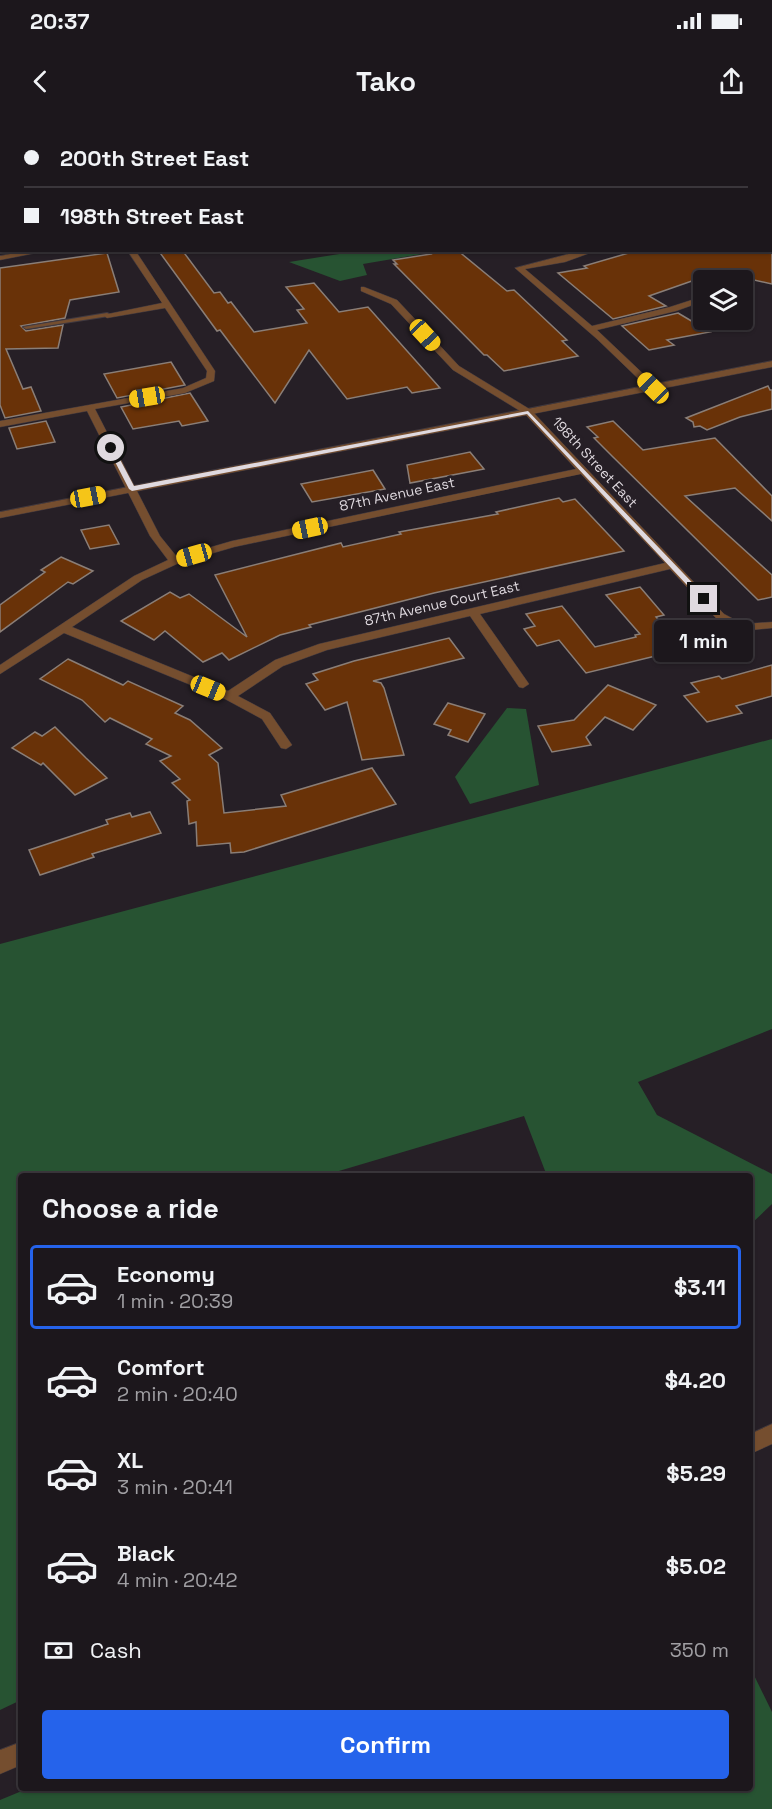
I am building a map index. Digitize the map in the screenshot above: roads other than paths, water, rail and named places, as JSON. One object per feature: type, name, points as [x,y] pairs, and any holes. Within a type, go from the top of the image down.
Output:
[{"type":"street","points":[[0,258],[35,252]]},
{"type":"street","points":[[0,424],[185,390],[211,379],[211,371],[132,252]]},
{"type":"street","points":[[588,252],[519,268],[590,329],[653,388]]},
{"type":"street","name":"198th Street East","points":[[364,289],[394,302],[456,368],[528,412],[720,616],[738,626],[751,628],[772,625]]},
{"type":"street","points":[[590,329],[693,302]]},
{"type":"street","points":[[107,315],[168,305]]},
{"type":"street","points":[[0,515],[772,364]]},
{"type":"street","points":[[90,408],[155,536],[166,553],[175,561]]},
{"type":"street","name":"87th Avenue East","points":[[0,670],[118,589],[175,561],[232,544],[583,471]]},
{"type":"street","name":"87th Avenue Court East","points":[[229,696],[257,676],[306,653],[472,611],[672,565]]},
{"type":"street","points":[[472,611],[523,684]]},
{"type":"street","points":[[63,628],[229,696],[266,716],[286,745]]},
{"type":"street","points":[[753,1443],[772,1434]]},
{"type":"street","points":[[0,1762],[18,1754]]},
{"type":"lane","points":[[26,327],[107,315]]}]
